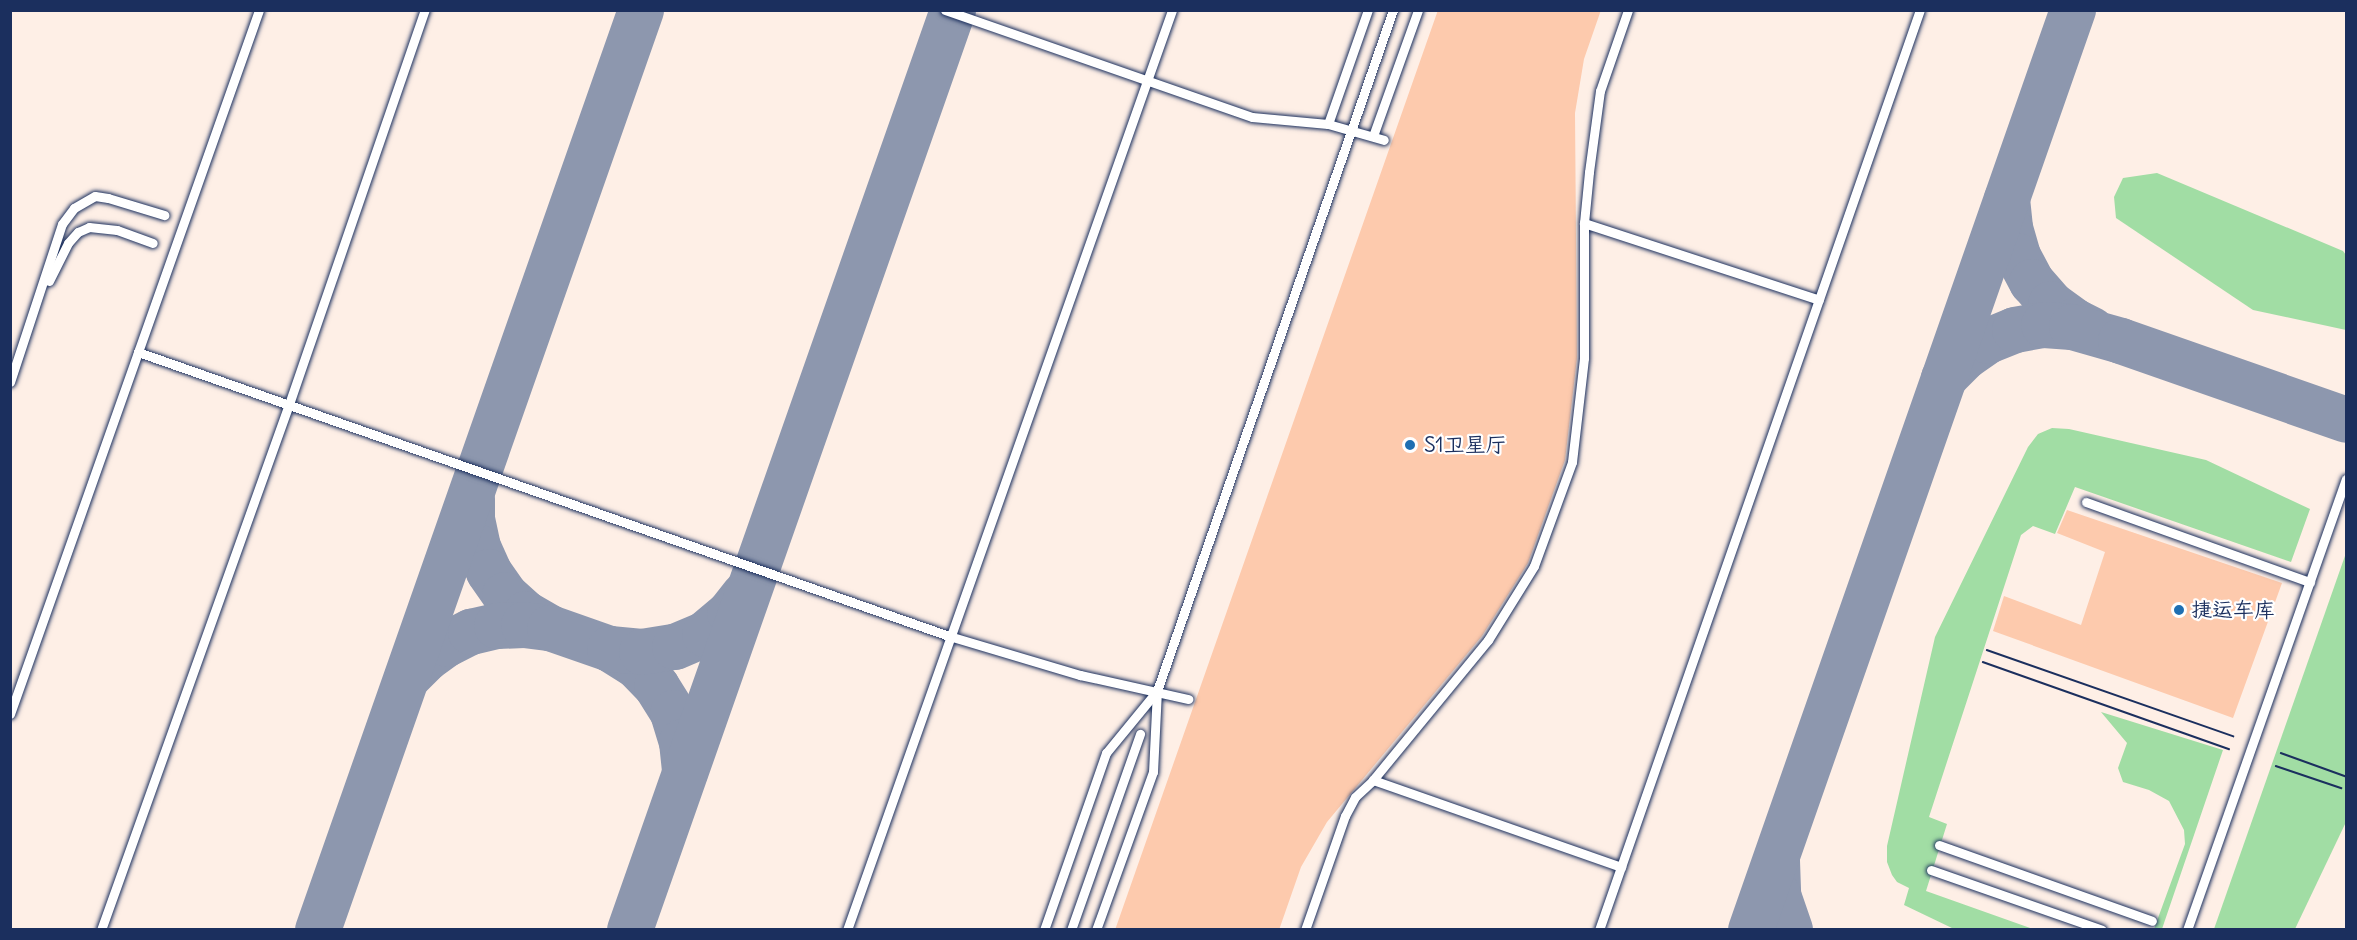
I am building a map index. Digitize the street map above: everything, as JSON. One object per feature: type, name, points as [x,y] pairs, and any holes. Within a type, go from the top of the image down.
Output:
[{"type":"lane","points":[[10,714],[259,10]]},
{"type":"lane","points":[[101,930],[288,407],[425,10]]},
{"type":"lane","points":[[945,10],[1252,117],[1328,124],[1384,140]]},
{"type":"lane","points":[[847,930],[1172,10]]},
{"type":"lane","points":[[1328,124],[1368,10]]},
{"type":"lane","points":[[1096,930],[1153,772],[1157,691],[1393,10]]},
{"type":"lane","points":[[1373,136],[1418,10]]},
{"type":"lane","points":[[1305,930],[1345,816],[1355,797],[1373,780],[1488,639],[1534,566],[1572,462],[1584,358],[1584,223],[1600,91],[1628,10]]},
{"type":"lane","points":[[1599,930],[1920,10]]},
{"type":"lane","points":[[10,382],[62,224],[83,200],[94,196],[108,198],[164,215]]},
{"type":"lane","points":[[1584,223],[1819,300]]},
{"type":"lane","points":[[38,302],[68,243],[78,232],[89,227],[103,227],[153,243]]},
{"type":"lane","points":[[138,352],[288,407],[949,636],[1080,675],[1188,699]]},
{"type":"lane","points":[[2187,930],[2346,479]]},
{"type":"lane","points":[[2086,502],[2310,582]]},
{"type":"lane","points":[[1044,930],[1106,753],[1157,691]]},
{"type":"lane","points":[[1071,930],[1140,734]]},
{"type":"lane","points":[[1373,780],[1621,867]]},
{"type":"lane","points":[[1939,845],[2152,921]]},
{"type":"lane","points":[[1931,870],[2102,930]]},
{"type":"shaded area","points":[[10,11],[2346,11],[2346,929],[10,929]]},
{"type":"green space","points":[[2157,173],[2343,251],[2346,255],[2346,330],[2253,310],[2116,218],[2114,197],[2123,178]]},
{"type":"green space","points":[[2052,428],[2069,429],[2206,460],[2310,509],[2291,562],[2075,487],[2055,534],[2033,526],[2021,535],[1929,817],[1947,824],[1926,891],[2033,929],[1954,929],[1904,905],[1909,888],[1897,882],[1892,875],[1887,862],[1887,846],[1935,637],[2028,447],[2038,434]]},
{"type":"green space","points":[[2346,553],[2346,822],[2295,929],[2214,929]]},
{"type":"green space","points":[[2101,712],[2223,750],[2162,929],[2154,929],[2185,844],[2184,830],[2169,801],[2149,790],[2123,782],[2118,768],[2127,743]]},
{"type":"building","name":"S1卫星厅","points":[[1438,10],[1601,10],[1584,59],[1575,113],[1577,358],[1565,460],[1528,563],[1482,636],[1327,822],[1301,867],[1279,930],[1115,930]]},
{"type":"building","name":"捷运车库","points":[[2067,510],[2282,583],[2233,718],[1993,631],[2004,596],[2081,625],[2105,552],[2057,533]]},
{"type":"taxiway","points":[[318,930],[641,10]]},
{"type":"taxiway","points":[[630,930],[953,10]]},
{"type":"taxiway","points":[[1751,930],[2073,10]]},
{"type":"taxiway","points":[[2007,199],[2010,228],[2018,256],[2032,282],[2051,304],[2074,321],[2092,330]]},
{"type":"taxiway","points":[[1944,378],[1965,357],[1988,341],[2015,330],[2044,325],[2072,327],[2121,341],[2346,420]]},
{"type":"taxiway","points":[[472,499],[472,519],[478,547],[489,572],[505,595],[526,614],[550,628]]},
{"type":"taxiway","points":[[407,678],[426,659],[447,644],[471,632],[497,626],[524,625],[550,628],[610,649],[642,652],[675,647],[705,634],[730,613],[744,595]]},
{"type":"taxiway","points":[[610,649],[636,665],[657,687],[673,713],[682,742],[685,772]]},
{"type":"taxiway","points":[[1777,861],[1778,895],[1790,930]]},
{"type":"tram line","points":[[1987,650],[2233,736]]},
{"type":"tram line","points":[[1983,662],[2229,749]]},
{"type":"tram line","points":[[2281,753],[2345,776]]},
{"type":"tram line","points":[[2276,766],[2341,788]]},
{"type":"place","name":"S1卫星厅","points":[[1410,445]]},
{"type":"place","name":"捷运车库","points":[[2179,610]]}]
